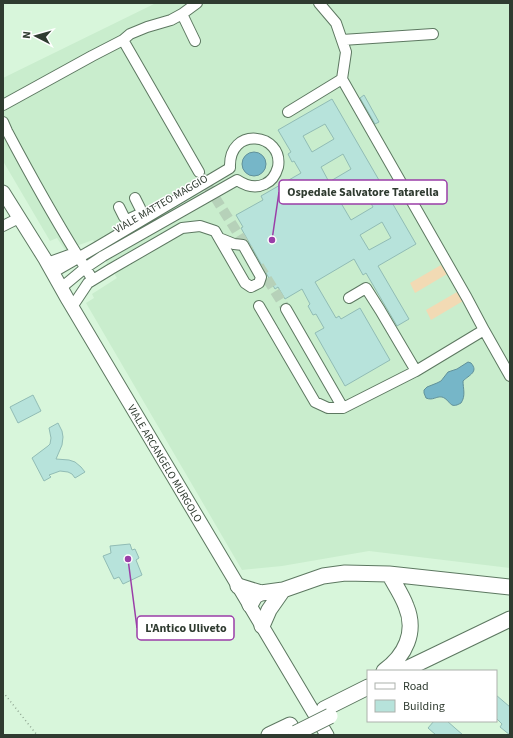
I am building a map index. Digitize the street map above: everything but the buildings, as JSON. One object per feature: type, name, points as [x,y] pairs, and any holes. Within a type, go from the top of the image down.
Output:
[{"type":"highway","points":[[250,605],[260,604],[323,576],[345,573],[388,574],[510,587]]},
{"type":"highway","points":[[385,670],[400,656],[407,645],[410,632],[410,620],[407,607],[388,574]]},
{"type":"highway","points":[[238,586],[261,593],[280,595]]},
{"type":"highway","points":[[250,605],[255,596],[261,593]]},
{"type":"highway","points":[[262,626],[269,610],[280,595]]},
{"type":"highway","points":[[404,670],[510,618]]},
{"type":"highway","points":[[424,670],[510,629]]},
{"type":"highway","points":[[329,710],[367,682]]},
{"type":"highway","points":[[269,735],[292,732],[367,688]]},
{"type":"highway","points":[[329,710],[367,697]]},
{"type":"main road","name":"VIALE ARCANGELO MURGOLO","points":[[3,192],[327,735]]},
{"type":"street","points":[[3,105],[123,40],[130,34],[171,20],[197,3]]},
{"type":"street","points":[[319,3],[336,23],[346,52],[342,79],[438,254],[510,376]]},
{"type":"street","points":[[182,14],[195,41]]},
{"type":"street","points":[[342,40],[434,34]]},
{"type":"street","points":[[123,40],[199,172]]},
{"type":"street","points":[[288,112],[342,79]]},
{"type":"street","points":[[3,122],[30,175],[84,268],[93,280]]},
{"type":"street","points":[[49,268],[77,256],[230,168],[232,152],[237,145],[244,140],[251,138],[260,139],[267,142],[277,154],[277,171],[273,178],[267,183],[251,187],[237,180],[103,256],[84,268],[61,288]]},
{"type":"street","name":"VIALE MATTEO MAGGIO","points":[[100,253],[139,219],[234,176]]},
{"type":"street","points":[[135,198],[139,219]]},
{"type":"street","points":[[119,207],[126,219],[139,219]]},
{"type":"street","points":[[3,226],[19,218]]},
{"type":"street","points":[[72,307],[88,283],[182,228],[200,226],[215,231],[218,238],[245,283],[251,287],[259,283],[261,277],[243,245],[234,244],[218,238]]},
{"type":"street","points":[[349,298],[366,288],[416,371]]},
{"type":"street","points":[[259,306],[315,402],[328,408],[342,408],[416,371],[484,330]]},
{"type":"street","points":[[286,309],[342,408]]},
{"type":"path","points":[[3,692],[37,735]]},
{"type":"shaded area","points":[[156,3],[510,3],[510,568],[369,551],[282,566],[242,570],[86,303],[94,298],[92,294],[117,278],[93,240],[65,250],[57,238],[50,241],[3,161],[3,78]]},
{"type":"shaded area","points":[[441,265],[447,274],[415,293],[410,283]]},
{"type":"shaded area","points":[[457,292],[463,301],[431,320],[426,310]]},
{"type":"water","points":[[254,152],[262,156],[266,164],[262,172],[254,176],[246,172],[242,164],[246,156]]},
{"type":"water","points":[[468,362],[473,366],[474,371],[463,381],[464,395],[461,403],[452,405],[442,397],[431,399],[426,398],[424,390],[427,387],[441,381],[448,372],[457,369]]},
{"type":"tunnel","points":[[199,172],[249,251]]},
{"type":"tunnel","points":[[259,266],[286,309]]},
{"type":"place","name":"Ospedale Salvatore Tatarella","points":[[272,240]]},
{"type":"place","name":"L'Antico Uliveto","points":[[128,559]]}]
